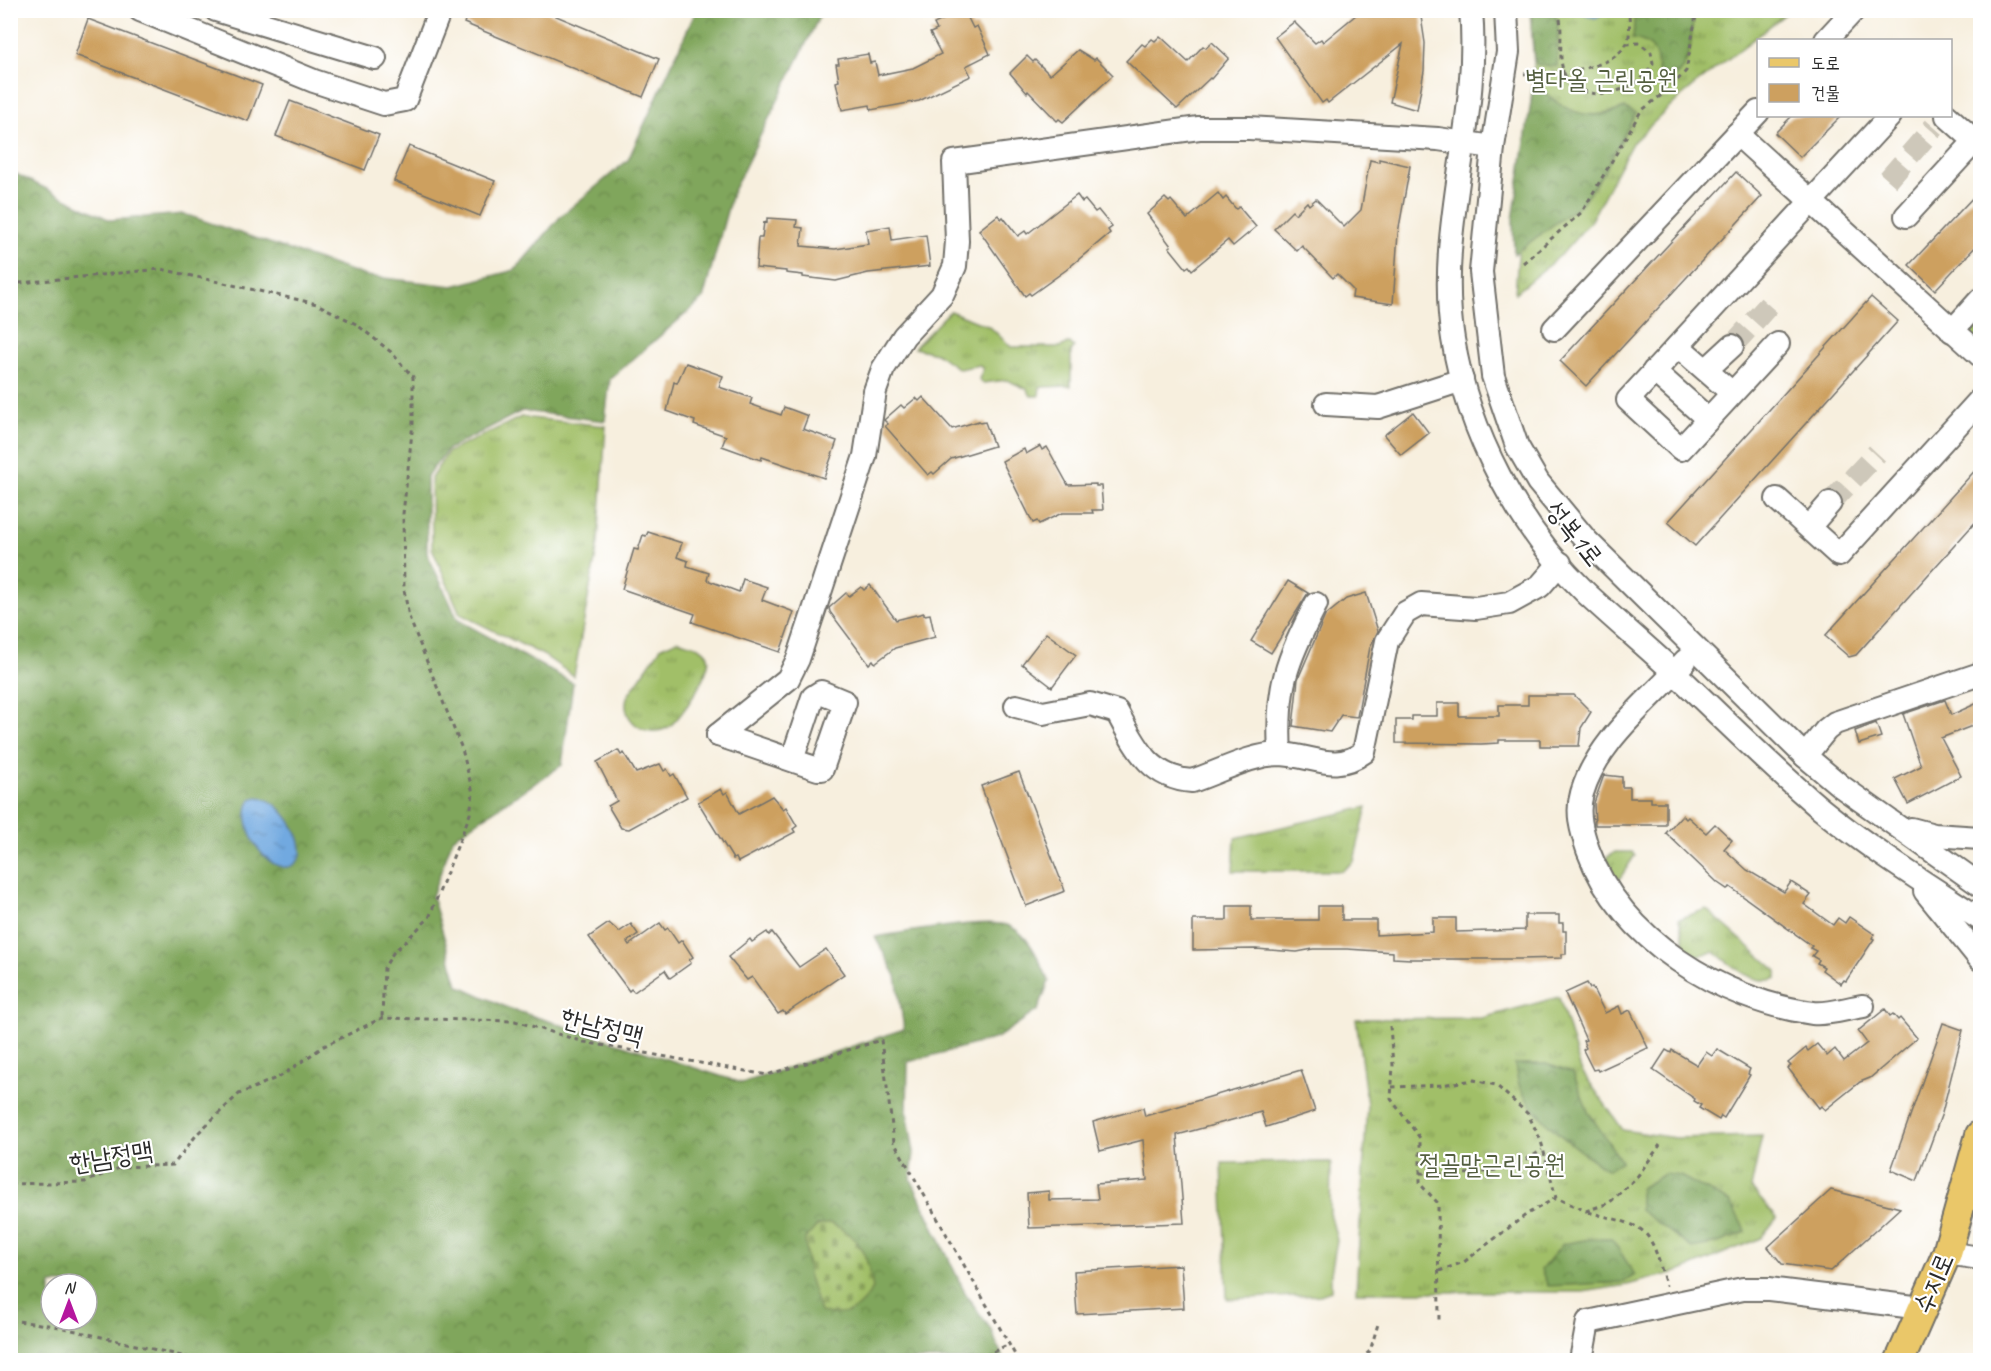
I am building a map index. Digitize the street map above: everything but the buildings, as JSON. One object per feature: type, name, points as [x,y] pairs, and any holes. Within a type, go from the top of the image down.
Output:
[{"type":"main road","name":"수지로","points":[[1900,1360],[1947,1252],[1980,1135]]},
{"type":"street","points":[[140,10],[314,81],[384,104],[405,100],[440,10]]},
{"type":"street","points":[[216,10],[375,57]]},
{"type":"street","name":"성복1로","points":[[1472,10],[1472,91],[1449,246],[1453,338],[1462,380],[1477,427],[1509,492],[1560,563],[1585,591],[1780,774],[1824,811],[1980,919]]},
{"type":"street","name":"성복1로","points":[[1506,10],[1507,64],[1493,147],[1481,272],[1493,376],[1517,446],[1538,482],[1559,510],[1805,756],[1980,885]]},
{"type":"street","points":[[1827,39],[1854,10]]},
{"type":"street","points":[[314,81],[329,45]]},
{"type":"street","points":[[1554,329],[1757,113]]},
{"type":"street","points":[[1778,344],[1681,449],[1628,400],[1889,117]]},
{"type":"street","points":[[1906,216],[1975,141],[1941,119]]},
{"type":"street","points":[[792,760],[718,735],[788,679],[798,659],[865,456],[875,391],[883,369],[904,336],[942,295],[955,266],[957,231],[954,162],[1200,128],[1249,128],[1464,142],[1493,147]]},
{"type":"street","points":[[1737,134],[1980,355]]},
{"type":"street","points":[[1952,331],[1980,300]]},
{"type":"street","points":[[1678,346],[1732,393]]},
{"type":"street","points":[[1707,370],[1732,346]]},
{"type":"street","points":[[1654,371],[1708,419]]},
{"type":"street","points":[[1326,404],[1378,407],[1447,387],[1462,380]]},
{"type":"street","points":[[1777,499],[1839,555],[1980,400]]},
{"type":"street","points":[[1809,528],[1830,503]]},
{"type":"street","points":[[1016,706],[1043,713],[1090,704],[1117,712],[1138,750],[1160,773],[1180,780],[1192,781],[1261,757],[1280,754],[1336,764],[1351,762],[1364,752],[1387,641],[1405,613],[1422,604],[1476,609],[1509,603],[1540,586],[1560,563]]},
{"type":"street","points":[[1280,754],[1278,727],[1282,682],[1293,649],[1316,604]]},
{"type":"street","points":[[1696,649],[1651,695],[1602,752],[1582,793],[1579,825],[1596,872],[1631,921],[1678,961],[1733,990],[1775,1005],[1816,1014],[1863,1006]]},
{"type":"street","points":[[1805,756],[1826,730],[1835,723],[1980,674]]},
{"type":"street","points":[[1898,826],[1934,835],[1980,838]]},
{"type":"street","points":[[1902,866],[1980,959]]},
{"type":"street","points":[[1947,1252],[1980,1258]]},
{"type":"street","points":[[1581,1360],[1588,1322],[1743,1289],[1769,1289],[1922,1308]]},
{"type":"path","points":[[1542,73],[1562,71],[1596,66],[1615,56],[1627,44],[1639,43],[1646,47],[1651,52],[1653,63],[1641,81],[1626,89],[1609,94],[1591,94],[1576,88],[1566,80],[1562,71],[1561,19],[1558,10]]},
{"type":"path","points":[[1627,44],[1629,10]]},
{"type":"path","points":[[1522,263],[1582,212],[1641,111],[1669,89],[1686,71],[1697,10]]},
{"type":"path","points":[[10,284],[161,269],[317,304],[356,324],[392,352],[413,377],[413,423],[403,514],[404,590],[409,617],[462,748],[473,793],[470,814],[429,918],[393,953],[384,968],[382,1018]]},
{"type":"path","name":"한남정맥","points":[[10,1184],[86,1182],[122,1167],[173,1165],[198,1132],[239,1094],[281,1076],[324,1046],[382,1018],[515,1021],[584,1042],[767,1075],[881,1040],[894,1142],[1018,1360]]},
{"type":"path","points":[[1390,1026],[1393,1065],[1391,1099],[1420,1138],[1420,1184],[1438,1203],[1439,1323]]},
{"type":"path","points":[[1392,1087],[1441,1085],[1474,1080],[1496,1085],[1528,1114],[1543,1150],[1556,1198]]},
{"type":"path","points":[[1586,1211],[1609,1203],[1637,1177],[1660,1145]]},
{"type":"path","points":[[1420,1173],[1452,1176],[1501,1170],[1528,1160],[1543,1150]]},
{"type":"path","points":[[1556,1198],[1586,1211],[1637,1225],[1648,1236],[1657,1252],[1671,1305]]},
{"type":"path","points":[[1438,1271],[1464,1262],[1527,1214],[1556,1198]]},
{"type":"path","points":[[10,1320],[55,1326],[200,1360]]},
{"type":"path","points":[[1360,1360],[1370,1352],[1378,1324]]},
{"type":"path","points":[[977,1360],[1009,1344]]},
{"type":"green space","points":[[696,11],[822,11],[732,193],[703,299],[610,379],[605,421],[522,411],[448,449],[427,476],[427,553],[458,620],[573,683],[562,765],[453,838],[432,896],[458,985],[508,1008],[742,1083],[904,1029],[896,976],[875,937],[983,923],[1009,926],[1017,930],[1029,943],[1049,981],[1038,1010],[997,1038],[908,1062],[907,1112],[914,1152],[911,1179],[965,1293],[990,1328],[1004,1360],[11,1360],[10,171],[110,220],[184,214],[366,276],[453,286],[515,270],[561,216],[628,160]]},
{"type":"green space","name":"별다올 근린공원","points":[[1530,11],[1789,11],[1686,92],[1632,143],[1590,222],[1561,255],[1515,293],[1534,64]]},
{"type":"green space","points":[[1531,11],[1555,11],[1558,24],[1557,66],[1538,65],[1534,60]]},
{"type":"green space","points":[[1693,13],[1690,48],[1680,72],[1674,78],[1658,71],[1653,49],[1645,42],[1633,39],[1635,14]]},
{"type":"green space","points":[[1534,82],[1555,101],[1575,112],[1598,115],[1625,108],[1636,113],[1603,173],[1581,204],[1514,254],[1513,220]]},
{"type":"green space","points":[[1980,305],[1980,344],[1960,328]]},
{"type":"green space","points":[[950,311],[990,327],[1011,347],[1060,347],[1070,343],[1074,347],[1071,352],[1071,386],[1040,387],[1039,396],[1031,396],[1027,389],[1007,380],[983,383],[979,379],[983,369],[980,365],[959,369],[936,353],[914,348]]},
{"type":"green space","points":[[521,417],[606,426],[598,543],[574,676],[543,655],[460,614],[432,548],[431,478],[448,452]]},
{"type":"green space","points":[[678,640],[698,647],[707,654],[708,661],[702,681],[688,705],[667,728],[659,731],[643,729],[631,720],[627,713],[627,697],[661,647]]},
{"type":"green space","points":[[1367,807],[1354,861],[1342,871],[1233,871],[1235,838]]},
{"type":"green space","points":[[1615,852],[1632,852],[1635,855],[1617,883],[1595,865]]},
{"type":"green space","points":[[1706,909],[1777,971],[1777,978],[1760,980],[1751,977],[1714,952],[1694,956],[1686,951],[1679,919]]},
{"type":"green space","name":"절골말근린공원","points":[[1559,997],[1581,1070],[1623,1130],[1675,1138],[1762,1136],[1751,1188],[1777,1218],[1761,1238],[1681,1271],[1627,1285],[1583,1292],[1356,1292],[1367,1105],[1356,1019],[1482,1018]]},
{"type":"green space","points":[[1515,1064],[1546,1064],[1573,1073],[1588,1112],[1621,1161],[1608,1170],[1558,1133],[1526,1099],[1519,1084]]},
{"type":"green space","points":[[1331,1162],[1330,1213],[1337,1240],[1331,1273],[1331,1291],[1320,1295],[1227,1299],[1222,1163]]},
{"type":"green space","points":[[1664,1174],[1680,1176],[1730,1202],[1746,1232],[1718,1243],[1692,1248],[1640,1210],[1640,1188]]},
{"type":"green space","points":[[830,1223],[856,1241],[866,1258],[873,1289],[856,1308],[838,1314],[820,1312],[808,1274],[805,1239],[817,1226]]},
{"type":"green space","points":[[1590,1239],[1612,1239],[1635,1275],[1624,1282],[1548,1286],[1541,1270],[1563,1244]]},
{"type":"water","points":[[1582,11],[1607,11],[1596,18],[1587,16]]},
{"type":"water","points":[[258,797],[274,804],[294,828],[301,847],[301,856],[293,865],[283,867],[272,863],[262,854],[254,841],[248,827],[247,813],[251,799]]},
{"type":"tunnel","points":[[1888,180],[1934,127]]},
{"type":"tunnel","points":[[1732,346],[1775,298]]},
{"type":"tunnel","points":[[1830,503],[1877,453]]}]
